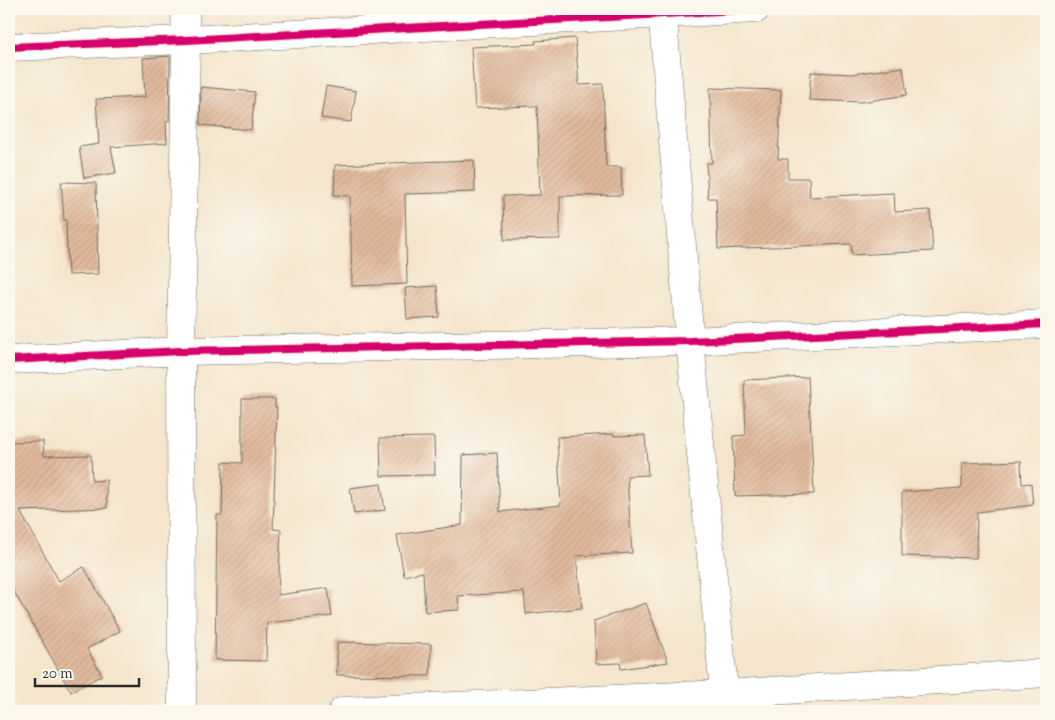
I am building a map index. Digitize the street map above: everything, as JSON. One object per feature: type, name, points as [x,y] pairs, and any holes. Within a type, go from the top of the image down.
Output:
[{"type":"street","points":[[182,711],[181,351],[185,9]]},
{"type":"street","points":[[9,47],[186,40],[662,12],[756,9]]},
{"type":"street","points":[[662,12],[690,341],[726,702]]},
{"type":"street","points":[[9,360],[181,351],[690,341],[1046,324]]},
{"type":"street","points":[[344,711],[726,702],[1046,672]]},
{"type":"building","points":[[575,38],[579,85],[603,84],[606,167],[621,167],[622,195],[560,196],[560,239],[504,240],[503,196],[540,195],[537,106],[475,108],[471,47],[536,44],[535,41]]},
{"type":"building","points":[[170,56],[169,121],[166,121],[167,143],[111,147],[116,173],[84,178],[79,147],[99,144],[96,99],[145,97],[143,58]]},
{"type":"building","points":[[903,67],[907,95],[861,102],[809,100],[811,72],[851,74]]},
{"type":"building","points":[[326,86],[356,91],[351,122],[321,118]]},
{"type":"building","points":[[201,87],[255,92],[251,130],[200,125]]},
{"type":"building","points":[[710,88],[781,90],[778,159],[788,159],[788,178],[809,178],[810,197],[894,193],[895,212],[930,210],[933,251],[852,255],[851,244],[718,249],[716,198],[708,198],[706,163],[712,163]]},
{"type":"building","points":[[474,160],[475,192],[405,194],[407,284],[352,286],[350,196],[334,195],[335,165]]},
{"type":"building","points":[[61,182],[96,183],[98,274],[68,275],[66,220],[64,220]]},
{"type":"building","points":[[437,286],[439,317],[407,319],[405,288]]},
{"type":"building","points":[[808,377],[814,494],[735,496],[733,436],[746,435],[744,380]]},
{"type":"building","points":[[242,399],[275,399],[275,407],[277,407],[273,529],[281,530],[278,595],[328,588],[332,616],[267,623],[266,661],[215,660],[217,515],[222,515],[223,462],[242,463]]},
{"type":"building","points":[[614,434],[614,436],[645,435],[648,475],[627,476],[632,553],[576,556],[582,608],[526,614],[524,592],[458,596],[459,610],[425,612],[423,572],[404,576],[397,535],[462,525],[463,455],[497,453],[500,512],[561,505],[557,437]]},
{"type":"building","points":[[434,437],[435,475],[381,476],[380,438]]},
{"type":"building","points":[[43,441],[44,456],[91,455],[92,481],[106,480],[107,508],[20,511],[59,581],[84,567],[120,631],[87,649],[102,675],[71,692],[9,583],[9,442]]},
{"type":"building","points":[[1021,461],[1022,484],[1031,483],[1033,505],[977,512],[976,558],[902,556],[902,492],[962,488],[962,463]]},
{"type":"building","points":[[381,484],[385,510],[354,514],[350,488]]},
{"type":"building","points":[[646,603],[668,662],[621,669],[620,663],[596,664],[594,621]]},
{"type":"building","points":[[337,642],[431,644],[430,676],[337,675]]},
{"type":"cycle path","points":[[9,47],[186,40],[756,9]]},
{"type":"cycle path","points":[[9,360],[181,351],[690,341],[1046,324]]}]
